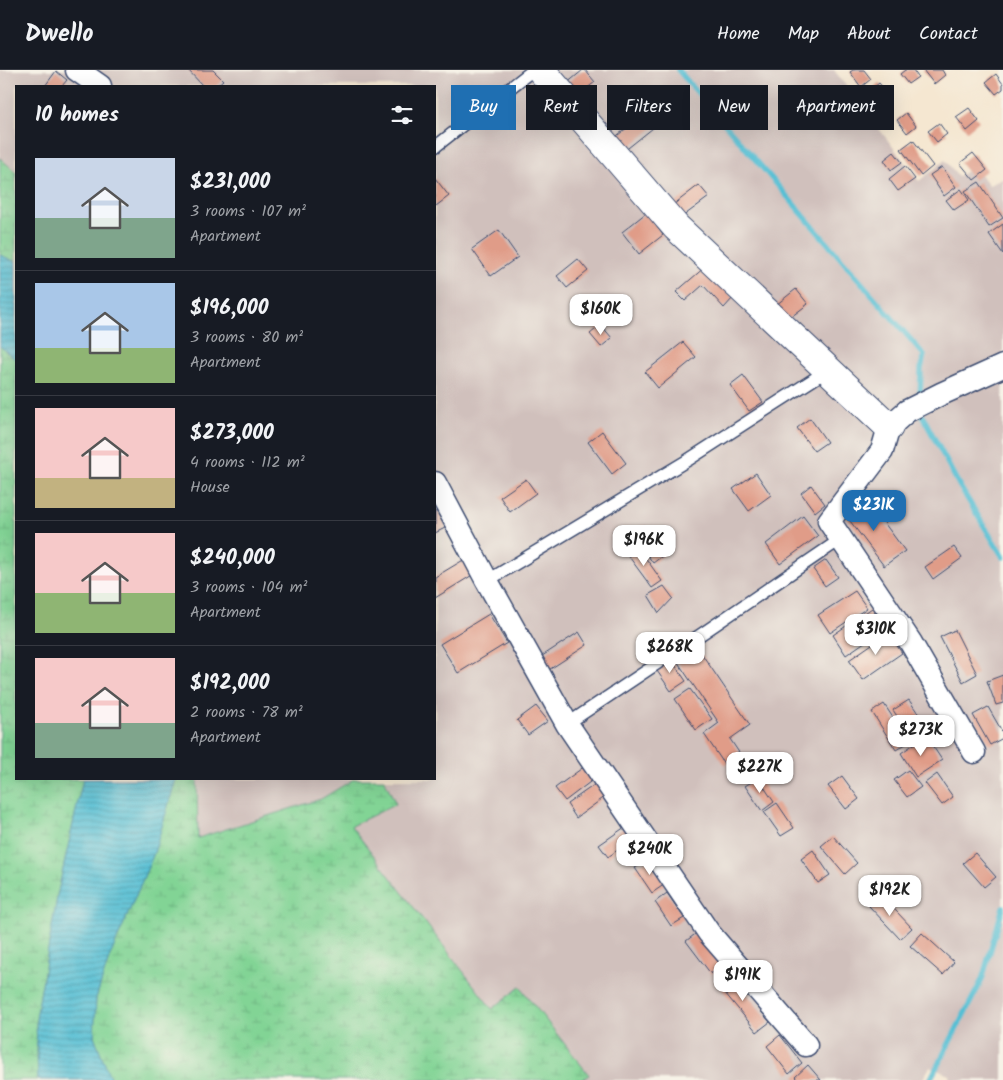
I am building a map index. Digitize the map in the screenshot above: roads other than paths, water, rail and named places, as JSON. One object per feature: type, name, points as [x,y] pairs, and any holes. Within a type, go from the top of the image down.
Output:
[{"type":"street","points":[[77,70],[99,85]]},
{"type":"street","points":[[541,70],[676,227],[828,370],[898,419]]},
{"type":"street","points":[[974,752],[911,643],[829,521],[882,451],[898,419],[941,394],[1003,366]]},
{"type":"street","points":[[436,485],[566,724],[709,933],[806,1045]]},
{"type":"lane","points":[[436,146],[533,70]]},
{"type":"lane","points":[[487,580],[688,460],[828,370]]},
{"type":"lane","points":[[566,724],[841,539]]},
{"type":"water","points":[[0,255],[15,262],[15,359],[0,346]]},
{"type":"water","points":[[83,780],[176,780],[154,853],[110,956],[96,998],[94,1036],[111,1080],[38,1080],[36,1019],[58,892]]},
{"type":"waterway","points":[[678,70],[924,355],[921,369],[920,399]]},
{"type":"waterway","points":[[920,411],[959,485],[1003,557]]},
{"type":"waterway","points":[[930,1080],[982,980],[1003,907]]}]
